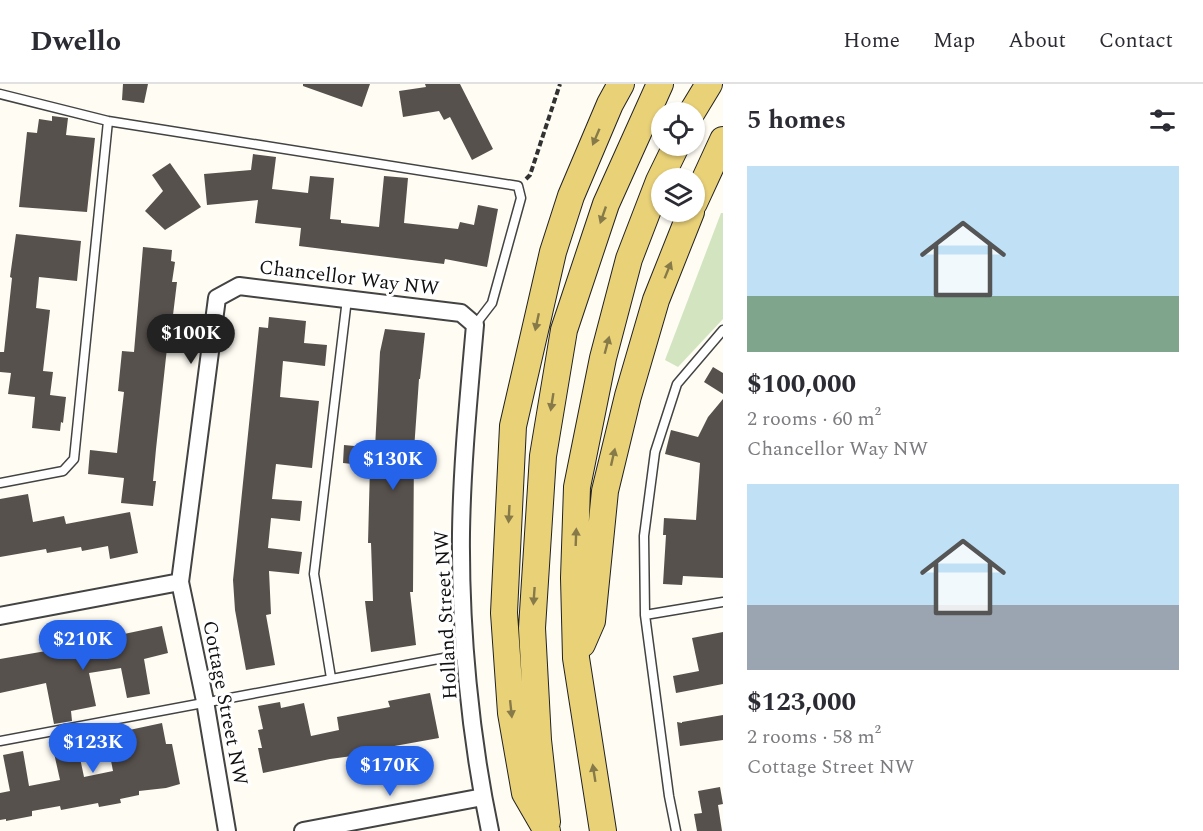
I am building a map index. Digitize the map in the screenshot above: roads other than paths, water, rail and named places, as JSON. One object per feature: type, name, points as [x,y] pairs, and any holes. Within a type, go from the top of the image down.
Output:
[{"type":"main road","points":[[548,831],[525,793],[511,713],[504,613],[513,426],[553,252],[571,196],[610,104],[621,84]]},
{"type":"main road","points":[[548,831],[538,740],[532,628],[543,456],[564,330],[606,204],[660,84]]},
{"type":"main road","points":[[698,102],[709,84]]},
{"type":"main road","points":[[705,179],[723,140]]},
{"type":"main road","points":[[603,831],[576,658],[574,578],[577,487],[603,358],[629,259],[671,156]]},
{"type":"main road","points":[[576,658],[592,621],[605,491],[628,396],[656,300],[687,222]]},
{"type":"street","name":"Chancellor Way NW","points":[[180,582],[217,298],[239,286],[461,312],[475,325]]},
{"type":"street","name":"Holland Street NW","points":[[475,325],[465,435],[461,523],[465,654],[483,797],[490,831]]},
{"type":"street","points":[[0,616],[180,582]]},
{"type":"street","name":"Cottage Street NW","points":[[180,582],[205,701],[227,831]]},
{"type":"street","points":[[303,831],[351,827],[483,797]]},
{"type":"lane","points":[[0,94],[108,121],[518,186],[521,198],[492,303],[475,325]]},
{"type":"lane","points":[[0,483],[63,471],[74,459],[108,121]]},
{"type":"lane","points":[[331,678],[314,574],[347,299]]},
{"type":"lane","points":[[676,831],[669,796],[645,615],[644,536],[655,452],[677,384],[723,330]]},
{"type":"lane","points":[[645,615],[723,602]]},
{"type":"lane","points":[[0,741],[465,654]]}]
